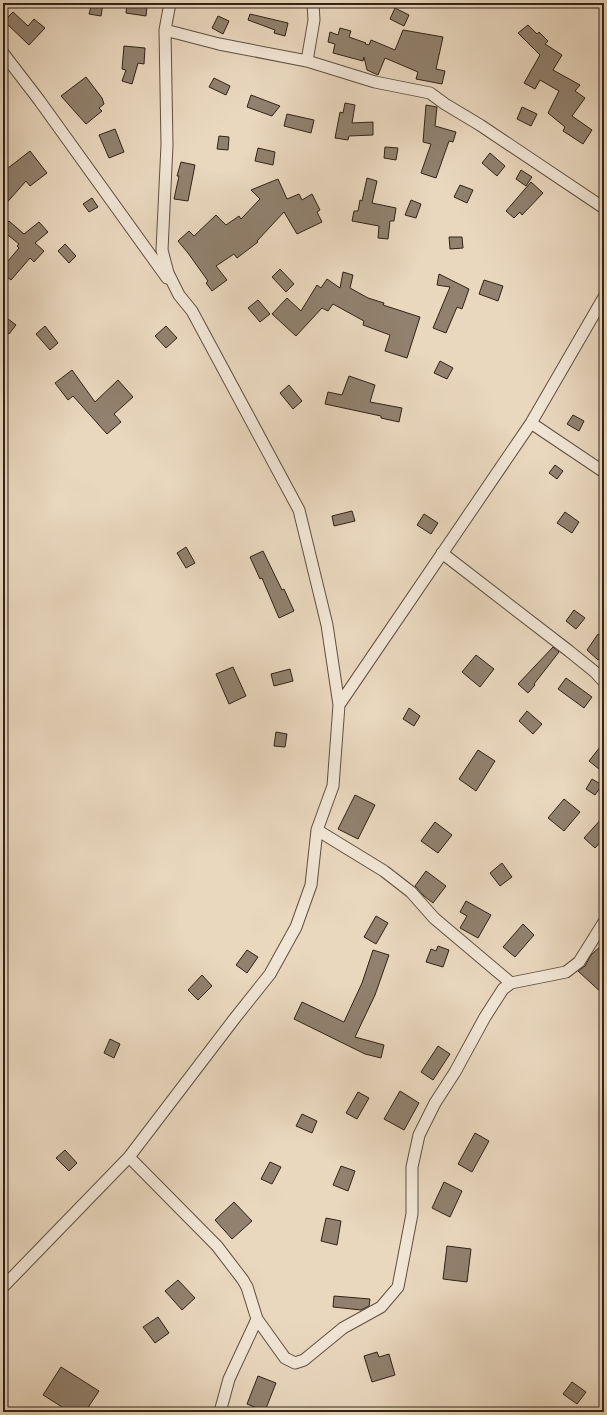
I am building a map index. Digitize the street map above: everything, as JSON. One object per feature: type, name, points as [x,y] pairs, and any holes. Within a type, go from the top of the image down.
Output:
[{"type":"street","points":[[170,3],[165,30],[167,146],[162,250],[168,273],[179,295]]},
{"type":"street","points":[[307,61],[314,20],[313,3]]},
{"type":"street","points":[[165,30],[219,44],[307,61],[375,82],[430,93],[604,208]]},
{"type":"street","points":[[3,53],[39,100],[192,311],[299,510],[327,625],[338,705],[333,786],[318,830],[311,885],[296,927],[270,974],[128,1157],[3,1287]]},
{"type":"street","points":[[338,705],[531,423],[604,297]]},
{"type":"street","points":[[531,423],[604,472]]},
{"type":"street","points":[[442,553],[569,651],[595,672],[604,682]]},
{"type":"street","points":[[318,830],[384,871],[411,892],[434,918],[510,982]]},
{"type":"street","points":[[128,1157],[221,1252],[243,1280],[247,1287],[257,1319],[285,1358],[295,1364],[304,1360],[343,1328],[381,1307],[398,1287],[412,1214],[412,1167],[419,1135],[434,1103],[455,1072],[484,1017],[503,989],[510,982],[566,972],[579,962],[604,922]]},
{"type":"street","points":[[220,1412],[229,1379],[257,1319]]},
{"type":"building","points":[[92,3],[103,3],[101,16],[89,14]]},
{"type":"building","points":[[127,3],[147,6],[146,16],[126,13]]},
{"type":"building","points":[[395,8],[409,15],[404,26],[390,19]]},
{"type":"building","points":[[13,12],[28,26],[34,19],[45,28],[29,45],[4,21]]},
{"type":"building","points":[[250,14],[288,23],[285,36],[274,33],[275,30],[248,20]]},
{"type":"building","points":[[218,16],[229,21],[223,34],[212,28]]},
{"type":"building","points":[[528,25],[537,34],[539,32],[548,41],[545,44],[562,55],[553,70],[580,85],[575,91],[585,98],[572,116],[592,130],[583,144],[563,131],[565,127],[548,113],[559,91],[540,80],[535,89],[524,83],[540,55],[518,33]]},
{"type":"building","points":[[340,28],[351,31],[349,37],[366,43],[365,44],[369,45],[371,40],[395,50],[403,30],[443,37],[436,69],[445,71],[442,84],[416,79],[418,72],[385,58],[378,75],[367,70],[364,57],[363,61],[333,53],[335,44],[328,42],[330,32],[338,35]]},
{"type":"building","points":[[124,46],[145,48],[144,64],[138,63],[132,84],[122,81],[126,70],[122,69]]},
{"type":"building","points":[[86,77],[102,98],[104,104],[99,108],[102,111],[86,124],[61,96]]},
{"type":"building","points":[[214,78],[230,86],[226,95],[209,87]]},
{"type":"building","points":[[251,95],[280,106],[272,116],[247,107]]},
{"type":"building","points":[[345,103],[355,105],[352,123],[373,122],[373,135],[349,136],[348,140],[335,138],[340,112],[343,113]]},
{"type":"building","points":[[426,105],[437,107],[435,126],[456,132],[453,142],[449,141],[436,178],[421,173],[431,144],[423,142]]},
{"type":"building","points":[[522,107],[537,114],[531,126],[517,119]]},
{"type":"building","points":[[287,114],[314,120],[311,133],[284,126]]},
{"type":"building","points":[[115,129],[124,152],[109,158],[99,135]]},
{"type":"building","points":[[219,136],[229,137],[228,150],[217,149]]},
{"type":"building","points":[[385,147],[398,148],[396,160],[384,158]]},
{"type":"building","points":[[258,148],[275,152],[273,165],[255,161]]},
{"type":"building","points":[[30,151],[47,173],[30,186],[26,181],[3,207],[3,172]]},
{"type":"building","points":[[490,153],[505,166],[497,176],[482,163]]},
{"type":"building","points":[[181,162],[195,165],[188,201],[174,199],[179,176],[177,176]]},
{"type":"building","points":[[521,170],[532,177],[526,186],[516,179]]},
{"type":"building","points":[[367,178],[377,181],[372,203],[396,208],[394,221],[390,221],[388,239],[378,238],[379,226],[352,221],[354,211],[358,211],[360,200],[362,201]]},
{"type":"building","points":[[278,179],[287,199],[299,194],[302,200],[312,194],[320,210],[317,212],[322,222],[297,234],[284,212],[257,241],[258,242],[237,258],[234,254],[216,266],[227,280],[212,291],[206,283],[208,281],[178,241],[189,231],[194,236],[216,215],[226,225],[239,216],[241,219],[260,199],[251,190]]},
{"type":"building","points":[[531,182],[543,193],[522,215],[520,212],[514,218],[506,211]]},
{"type":"building","points":[[460,185],[473,190],[467,203],[454,197]]},
{"type":"building","points":[[92,198],[98,207],[89,212],[83,204]]},
{"type":"building","points":[[411,200],[421,204],[416,218],[405,215]]},
{"type":"building","points":[[9,221],[24,234],[39,222],[48,232],[35,243],[44,251],[34,262],[30,258],[11,280],[3,274],[3,267],[19,248],[17,246],[19,244],[3,231],[3,227]]},
{"type":"building","points":[[449,237],[462,237],[463,248],[450,249]]},
{"type":"building","points":[[65,244],[76,256],[69,263],[58,251]]},
{"type":"building","points":[[280,269],[294,284],[286,292],[272,277]]},
{"type":"building","points":[[343,272],[353,275],[350,288],[368,298],[384,303],[383,305],[420,317],[407,358],[385,351],[390,335],[363,325],[364,321],[333,304],[328,311],[322,308],[296,336],[272,314],[287,298],[301,311],[317,285],[321,288],[327,279],[340,288]]},
{"type":"building","points":[[439,274],[469,289],[462,309],[457,307],[446,333],[433,328],[450,287],[437,285]]},
{"type":"building","points":[[484,280],[503,286],[498,301],[479,294]]},
{"type":"building","points":[[258,300],[270,314],[260,322],[248,308]]},
{"type":"building","points":[[3,315],[16,325],[9,334],[3,329]]},
{"type":"building","points":[[45,326],[58,343],[50,350],[36,334]]},
{"type":"building","points":[[166,326],[177,338],[166,348],[155,336]]},
{"type":"building","points":[[440,361],[453,368],[447,379],[434,373]]},
{"type":"building","points":[[72,370],[95,402],[118,380],[133,397],[114,414],[121,422],[107,434],[73,396],[68,400],[55,383]]},
{"type":"building","points":[[349,376],[375,385],[370,402],[402,408],[399,422],[381,418],[381,416],[325,404],[328,392],[342,395]]},
{"type":"building","points":[[289,385],[302,401],[293,409],[280,393]]},
{"type":"building","points":[[573,415],[584,421],[579,431],[567,424]]},
{"type":"building","points":[[555,465],[563,471],[557,479],[549,473]]},
{"type":"building","points":[[352,511],[355,521],[334,526],[332,516]]},
{"type":"building","points":[[565,512],[579,522],[572,533],[557,523]]},
{"type":"building","points":[[424,514],[438,523],[431,534],[417,525]]},
{"type":"building","points":[[186,547],[195,563],[186,568],[177,553]]},
{"type":"building","points":[[263,551],[282,590],[284,589],[294,611],[279,618],[262,578],[260,579],[250,557]]},
{"type":"building","points":[[574,610],[585,618],[576,629],[566,621]]},
{"type":"building","points":[[598,634],[604,639],[604,653],[598,660],[587,650]]},
{"type":"building","points":[[553,647],[559,652],[528,693],[518,684]]},
{"type":"building","points":[[476,655],[494,669],[480,687],[462,672]]},
{"type":"building","points":[[233,667],[246,696],[229,704],[216,674]]},
{"type":"building","points":[[290,669],[293,681],[274,686],[271,674]]},
{"type":"building","points":[[566,678],[592,697],[584,708],[558,689]]},
{"type":"building","points":[[409,708],[420,716],[414,726],[403,719]]},
{"type":"building","points":[[527,711],[542,724],[533,734],[519,721]]},
{"type":"building","points":[[276,732],[287,734],[285,747],[274,746]]},
{"type":"building","points":[[604,742],[604,773],[589,761]]},
{"type":"building","points":[[478,750],[495,761],[476,791],[459,779]]},
{"type":"building","points":[[592,779],[602,785],[595,795],[586,789]]},
{"type":"building","points":[[355,795],[375,805],[358,839],[338,829]]},
{"type":"building","points":[[564,799],[580,812],[564,831],[548,818]]},
{"type":"building","points":[[604,816],[604,838],[595,848],[584,838]]},
{"type":"building","points":[[435,822],[452,835],[438,853],[421,841]]},
{"type":"building","points":[[502,863],[512,877],[500,886],[490,873]]},
{"type":"building","points":[[426,871],[446,886],[433,903],[415,886]]},
{"type":"building","points":[[466,901],[491,915],[478,938],[460,928],[467,916],[460,912]]},
{"type":"building","points":[[376,916],[388,923],[376,944],[364,937]]},
{"type":"building","points":[[523,924],[534,935],[515,957],[503,947]]},
{"type":"building","points":[[604,943],[604,995],[578,971],[585,966],[591,955]]},
{"type":"building","points":[[438,946],[449,950],[443,967],[426,962],[431,949],[436,951]]},
{"type":"building","points":[[247,950],[258,957],[247,973],[236,965]]},
{"type":"building","points":[[373,950],[389,955],[375,995],[355,1037],[384,1045],[381,1058],[365,1054],[294,1019],[302,1002],[344,1022],[362,983]]},
{"type":"building","points":[[202,975],[212,986],[198,1000],[188,990]]},
{"type":"building","points":[[110,1039],[120,1044],[114,1058],[104,1053]]},
{"type":"building","points":[[438,1046],[450,1054],[433,1080],[421,1072]]},
{"type":"building","points":[[400,1091],[419,1103],[404,1130],[384,1119]]},
{"type":"building","points":[[358,1092],[369,1098],[357,1119],[346,1113]]},
{"type":"building","points":[[302,1114],[317,1121],[312,1133],[296,1126]]},
{"type":"building","points":[[475,1133],[489,1141],[472,1172],[458,1164]]},
{"type":"building","points":[[65,1150],[77,1163],[69,1171],[56,1158]]},
{"type":"building","points":[[270,1162],[281,1167],[272,1184],[261,1179]]},
{"type":"building","points":[[341,1166],[355,1171],[348,1191],[333,1185]]},
{"type":"building","points":[[444,1182],[462,1191],[450,1217],[432,1208]]},
{"type":"building","points":[[234,1202],[252,1221],[232,1239],[215,1220]]},
{"type":"building","points":[[326,1218],[341,1221],[337,1245],[321,1241]]},
{"type":"building","points":[[447,1246],[471,1249],[467,1282],[443,1279]]},
{"type":"building","points":[[178,1280],[195,1298],[182,1310],[165,1291]]},
{"type":"building","points":[[334,1296],[370,1299],[369,1306],[361,1310],[333,1307]]},
{"type":"building","points":[[158,1317],[169,1333],[155,1343],[143,1327]]},
{"type":"building","points":[[377,1352],[379,1357],[389,1354],[395,1375],[372,1382],[364,1356]]},
{"type":"building","points":[[61,1367],[99,1391],[85,1412],[70,1412],[43,1395]]},
{"type":"building","points":[[258,1376],[276,1383],[265,1411],[247,1404]]},
{"type":"building","points":[[572,1382],[586,1392],[577,1404],[563,1394]]}]
